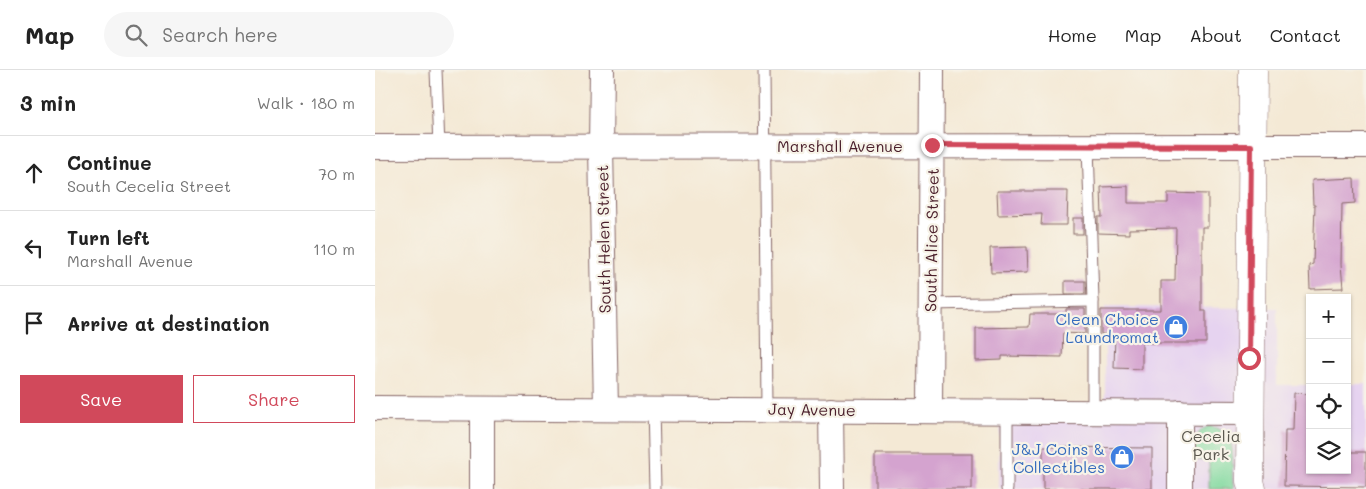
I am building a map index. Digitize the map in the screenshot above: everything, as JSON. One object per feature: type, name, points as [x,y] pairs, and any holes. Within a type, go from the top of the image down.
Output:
[{"type":"main road","points":[[1252,489],[1249,481],[1253,70]]},
{"type":"street","name":"South Helen Street","points":[[602,70],[601,147],[605,409]]},
{"type":"street","name":"South Alice Street","points":[[931,410],[929,304],[932,70]]},
{"type":"street","name":"Marshall Avenue","points":[[375,147],[764,145],[1366,146]]},
{"type":"street","name":"Jay Avenue","points":[[375,408],[653,408],[1250,413]]},
{"type":"street","points":[[482,409],[483,489]]},
{"type":"street","points":[[831,410],[832,489]]},
{"type":"street","points":[[1180,412],[1180,489]]},
{"type":"lane","points":[[436,70],[439,147]]},
{"type":"lane","points":[[764,70],[767,409]]},
{"type":"lane","points":[[1088,146],[1093,301],[1093,412]]},
{"type":"lane","points":[[929,304],[1093,301]]},
{"type":"lane","points":[[653,408],[655,489]]},
{"type":"lane","points":[[1007,412],[1007,489]]},
{"type":"shaded area","points":[[1105,307],[1277,308],[1277,385],[1306,385],[1306,474],[1351,474],[1351,384],[1366,384],[1366,489],[1234,489],[1233,484],[1193,441],[1193,460],[1209,460],[1209,489],[999,489],[1000,405],[1105,407]]},
{"type":"green space","name":"Cecelia Park","points":[[1209,426],[1220,429],[1231,442],[1234,489],[1209,489],[1209,460],[1193,460],[1195,440],[1200,432]]},
{"type":"building","points":[[1354,178],[1355,203],[1342,204],[1341,264],[1343,288],[1310,289],[1309,265],[1313,264],[1315,205],[1313,205],[1312,180]]},
{"type":"building","points":[[1128,186],[1128,203],[1168,203],[1168,193],[1208,194],[1208,227],[1202,227],[1202,311],[1206,311],[1206,343],[1142,343],[1142,369],[1114,368],[1115,335],[1101,334],[1101,310],[1161,310],[1161,281],[1175,281],[1176,228],[1129,229],[1129,234],[1098,233],[1098,217],[1102,217],[1101,187]]},
{"type":"building","points":[[997,191],[1068,191],[1067,225],[1041,225],[1042,214],[998,215]]},
{"type":"building","points":[[1073,218],[1083,218],[1083,234],[1073,234]]},
{"type":"building","points":[[1027,247],[1028,272],[991,273],[990,248]]},
{"type":"building","points":[[1065,281],[1085,281],[1085,294],[1065,294]]},
{"type":"building","points":[[1066,309],[1085,309],[1085,334],[1063,333],[1062,357],[1002,356],[1002,360],[976,361],[976,328],[1029,327],[1030,314],[1066,314]]},
{"type":"building","points":[[1294,393],[1306,394],[1306,474],[1351,474],[1351,452],[1366,452],[1366,487],[1284,486],[1285,430],[1293,430]]},
{"type":"building","points":[[1043,447],[1152,448],[1152,489],[1043,489]]},
{"type":"building","points":[[875,454],[972,454],[972,489],[875,489]]},
{"type":"place","name":"Clean Choice Laundromat","points":[[1176,327]]},
{"type":"place","name":"J&J Coins & Collectibles","points":[[1122,457]]},
{"type":"route","points":[[932,145],[1251,146],[1249,358]]}]
